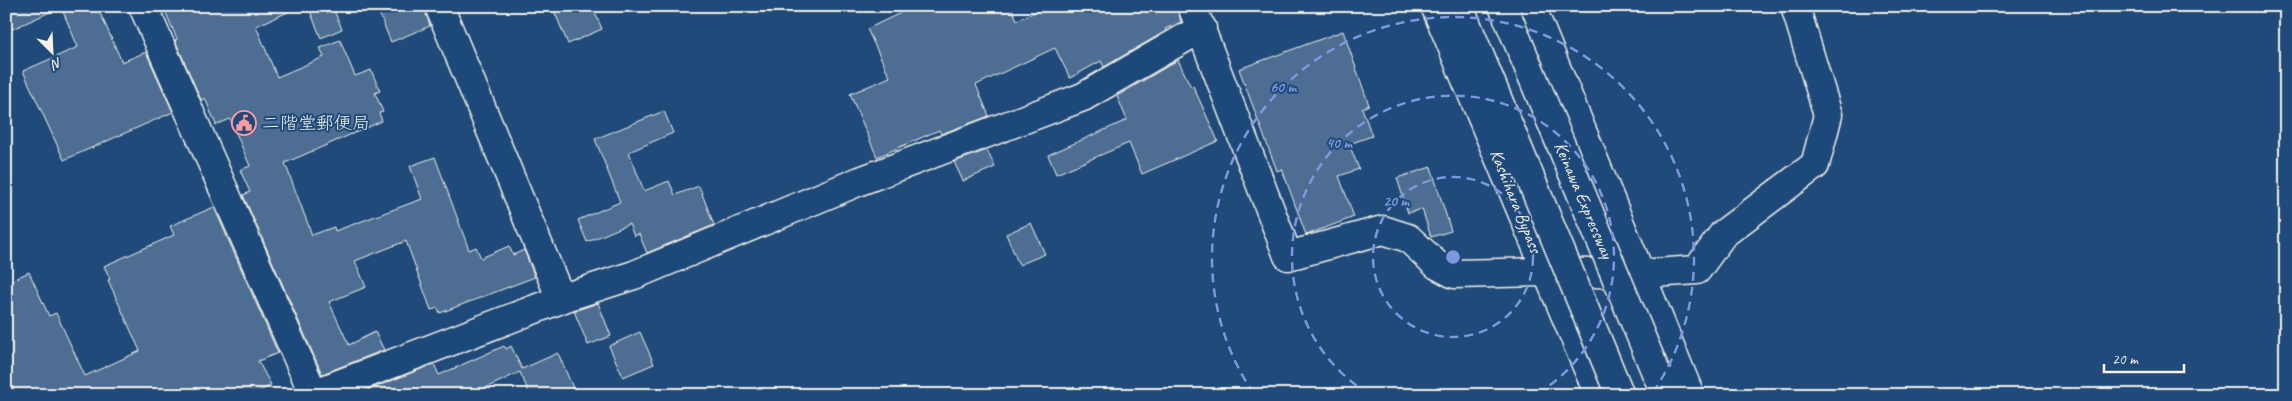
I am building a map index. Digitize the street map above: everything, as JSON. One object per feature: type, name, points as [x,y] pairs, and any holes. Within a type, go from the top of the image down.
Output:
[{"type":"main road","points":[[143,6],[308,393],[561,299],[634,275],[860,181],[1084,97],[1197,17],[1288,256],[1383,230],[1408,238],[1437,265],[1454,274],[1545,272],[1639,274],[1697,270],[1722,234],[1815,165],[1828,115],[1795,6]]},
{"type":"main road","points":[[439,6],[561,299]]},
{"type":"main road","name":"Kashihara Bypass","points":[[1435,6],[1598,395]]},
{"type":"main road","points":[[1459,6],[1620,395]]},
{"type":"main road","name":"Keinawa Expressway","points":[[1503,6],[1663,388]]},
{"type":"main road","points":[[1531,6],[1690,395]]},
{"type":"main road","points":[[1527,170],[1572,297],[1610,395]]},
{"type":"building","points":[[6,6],[97,6],[122,62],[146,52],[173,112],[64,160],[23,71],[78,47],[61,7],[6,32]]},
{"type":"building","points":[[163,6],[302,6],[256,26],[277,77],[324,57],[320,48],[340,40],[355,76],[371,70],[380,91],[375,93],[383,112],[379,113],[382,121],[285,163],[312,235],[334,227],[335,231],[422,199],[410,166],[435,157],[469,250],[476,247],[481,258],[509,246],[513,255],[524,250],[535,277],[440,313],[438,308],[431,310],[406,241],[355,261],[366,287],[329,302],[349,345],[375,332],[384,350],[322,374],[243,195],[250,192],[240,170],[250,166],[230,119],[216,125],[205,98],[201,100],[175,40],[177,39]]},
{"type":"building","points":[[308,6],[332,6],[342,29],[321,38]]},
{"type":"building","points":[[376,6],[424,6],[430,26],[391,42]]},
{"type":"building","points":[[552,6],[592,6],[602,29],[568,44]]},
{"type":"building","points":[[915,6],[1011,6],[1017,20],[1048,6],[1177,6],[1181,22],[1165,29],[1166,31],[1104,67],[1101,61],[1070,78],[1055,48],[976,85],[989,116],[941,134],[939,130],[877,157],[850,94],[890,77],[867,29]]},
{"type":"building","points":[[1343,31],[1369,105],[1362,108],[1372,136],[1349,144],[1359,169],[1339,176],[1354,217],[1306,235],[1282,169],[1277,171],[1239,69]]},
{"type":"building","points":[[1178,60],[1191,87],[1193,86],[1218,141],[1142,174],[1129,143],[1056,174],[1048,155],[1127,120],[1117,96]]},
{"type":"building","points":[[664,111],[673,133],[629,152],[644,191],[669,181],[675,195],[699,186],[714,225],[647,253],[639,234],[634,236],[629,224],[587,242],[578,220],[620,202],[595,139]]},
{"type":"building","points":[[987,150],[995,167],[963,181],[954,162]]},
{"type":"building","points":[[1431,167],[1451,231],[1431,237],[1422,209],[1408,213],[1397,178]]},
{"type":"building","points":[[214,207],[278,353],[258,361],[271,385],[253,395],[6,395],[6,283],[29,272],[49,316],[56,313],[85,376],[140,351],[108,280],[110,279],[104,266],[174,235],[170,226]]},
{"type":"building","points":[[1031,223],[1045,254],[1019,265],[1006,234]]},
{"type":"building","points":[[598,303],[611,336],[588,345],[574,311]]},
{"type":"building","points":[[640,332],[654,364],[623,377],[609,346]]},
{"type":"building","points":[[504,346],[506,349],[511,346],[522,369],[558,353],[576,395],[530,395],[520,372],[471,395],[355,395],[434,364],[439,375]]},
{"type":"place","name":"二階堂郵便局","points":[[244,123]]}]
